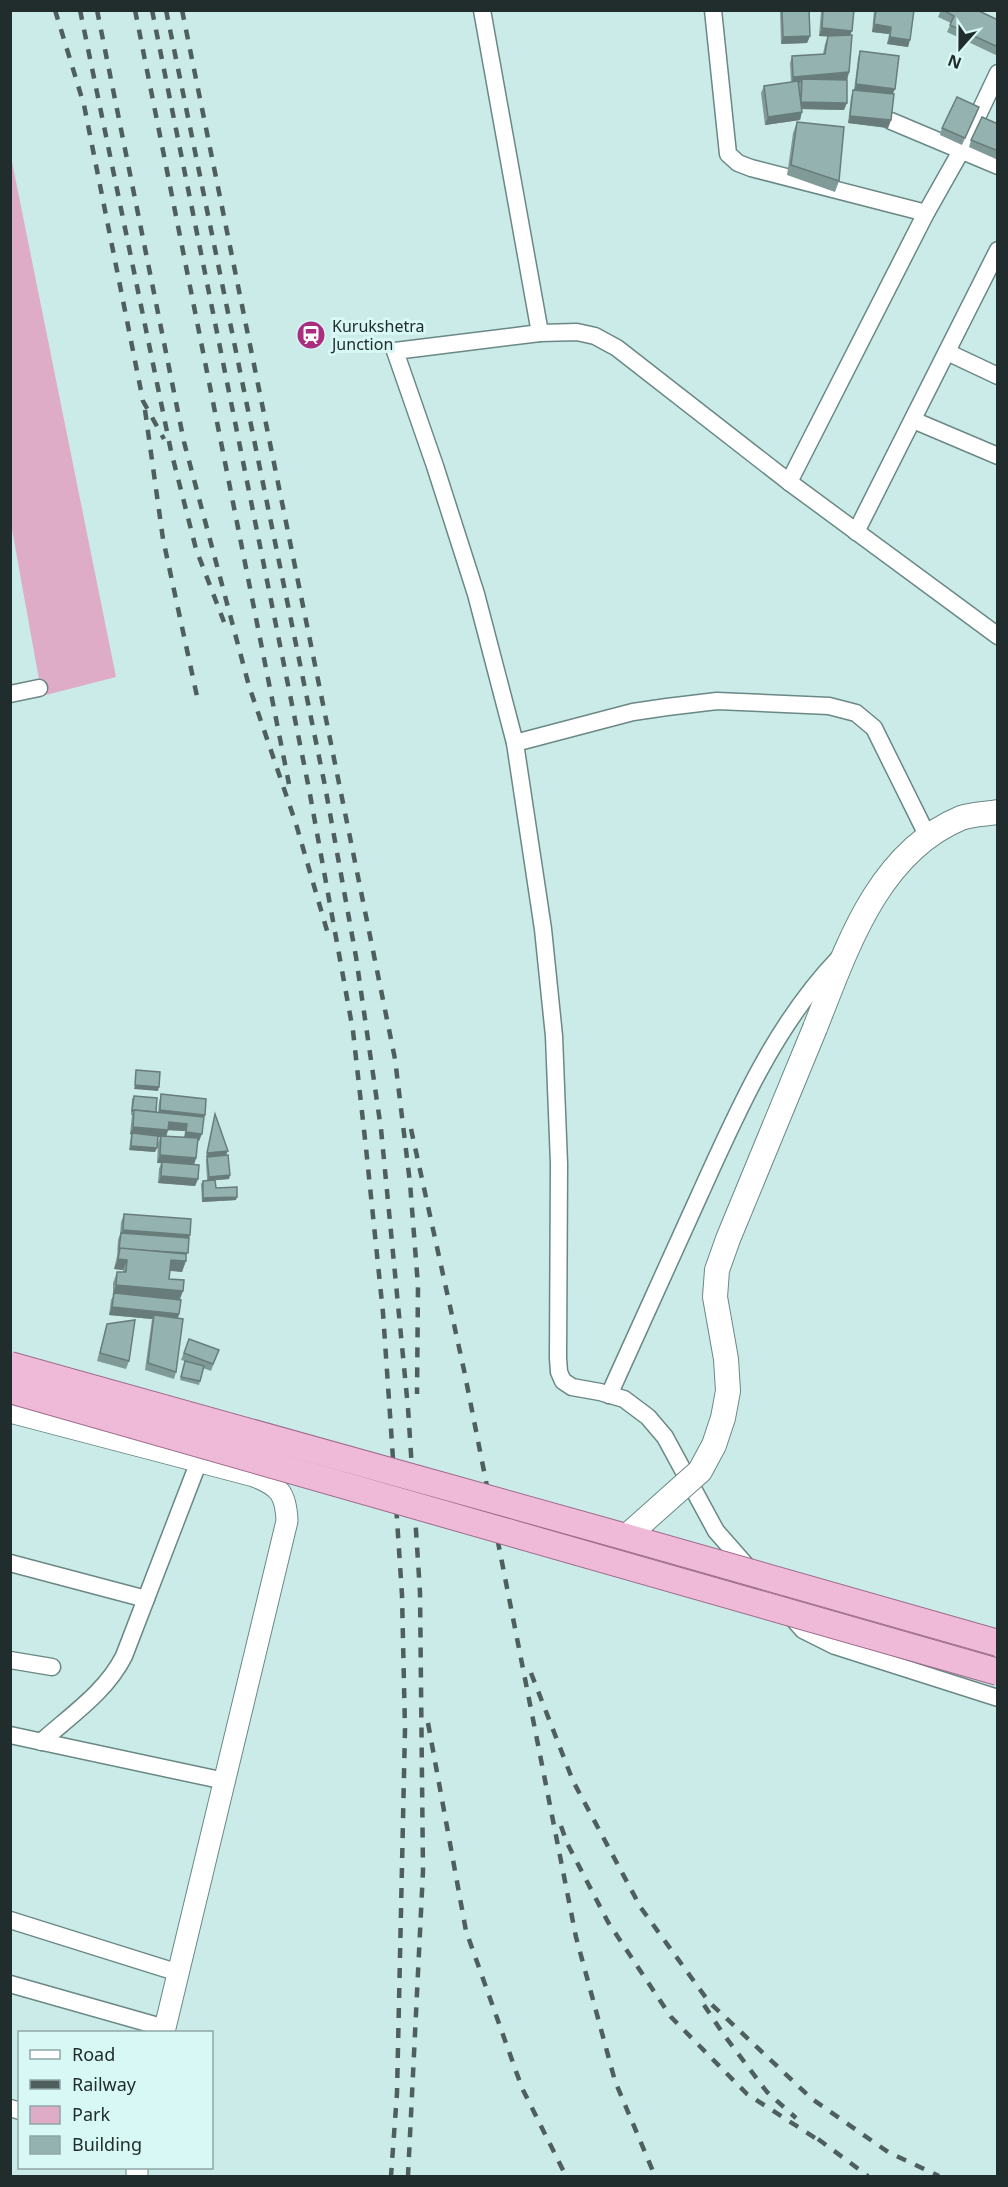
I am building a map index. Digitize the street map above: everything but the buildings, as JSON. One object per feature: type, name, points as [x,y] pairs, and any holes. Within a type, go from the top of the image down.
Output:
[{"type":"main road","points":[[626,1537],[700,1471],[714,1445],[723,1418],[728,1391],[726,1359],[715,1297],[717,1270],[845,951],[880,887],[897,866],[928,837],[962,817],[998,812]]},
{"type":"main road","points":[[10,1365],[998,1643]]},
{"type":"main road","points":[[10,1390],[998,1672]]},
{"type":"street","points":[[482,10],[540,333]]},
{"type":"street","points":[[713,10],[728,154],[738,163],[751,168],[926,213]]},
{"type":"street","points":[[789,482],[926,213],[961,151],[998,73]]},
{"type":"street","points":[[891,121],[998,166]]},
{"type":"street","points":[[856,532],[997,251]]},
{"type":"street","points":[[998,636],[789,482],[617,348],[595,336],[577,332],[540,333],[395,351],[476,594],[515,743],[543,929],[554,1036],[559,1164],[559,1372],[563,1381],[572,1387],[624,1399],[648,1417],[665,1437],[716,1531],[803,1630],[835,1646],[998,1698]]},
{"type":"street","points":[[947,352],[998,376]]},
{"type":"street","points":[[913,420],[998,456]]},
{"type":"street","points":[[10,694],[39,688]]},
{"type":"street","points":[[515,743],[633,712],[717,701],[829,706],[856,713],[874,728],[928,837]]},
{"type":"street","points":[[609,1395],[733,1121],[784,1028],[818,980],[845,951]]},
{"type":"street","points":[[10,1412],[254,1476],[273,1484],[282,1494],[287,1506],[287,1521],[165,2030],[10,1984]]},
{"type":"street","points":[[41,1742],[109,1682],[124,1656],[199,1461]]},
{"type":"street","points":[[10,1563],[146,1599]]},
{"type":"street","points":[[10,1660],[52,1667]]},
{"type":"street","points":[[10,1735],[225,1781]]},
{"type":"street","points":[[10,1920],[179,1973]]},
{"type":"green space","points":[[10,162],[12,162],[116,677],[42,696],[11,524]]},
{"type":"railway","points":[[55,10],[84,105],[143,401],[164,439]]},
{"type":"railway","points":[[80,10],[171,451],[196,549],[224,622]]},
{"type":"railway","points":[[97,10],[184,442],[249,686],[296,824],[328,934]]},
{"type":"railway","points":[[135,10],[289,784]]},
{"type":"railway","points":[[152,10],[309,789],[353,1031],[366,1148],[383,1313],[402,1595],[405,1729],[397,2093],[391,2176]]},
{"type":"railway","points":[[166,10],[325,786],[356,957],[381,1129],[408,1408],[420,1592],[423,1871],[408,2176]]},
{"type":"railway","points":[[182,10],[395,1059],[410,1183],[418,1286],[417,1394]]},
{"type":"railway","points":[[145,410],[163,539],[198,701]]},
{"type":"railway","points":[[411,1129],[464,1370],[576,1937],[615,2081],[655,2176]]},
{"type":"railway","points":[[531,1673],[573,1781],[641,1908],[709,2002],[812,2099],[888,2152],[939,2176]]},
{"type":"railway","points":[[428,1723],[466,1931],[522,2088],[566,2176]]},
{"type":"railway","points":[[561,1826],[567,1843],[608,1922],[671,2017],[747,2094],[823,2143]]},
{"type":"railway","points":[[704,2005],[767,2092],[796,2118]]},
{"type":"railway","points":[[818,2139],[868,2176]]},
{"type":"place","name":"Kurukshetra Junction","points":[[311,335]]}]
